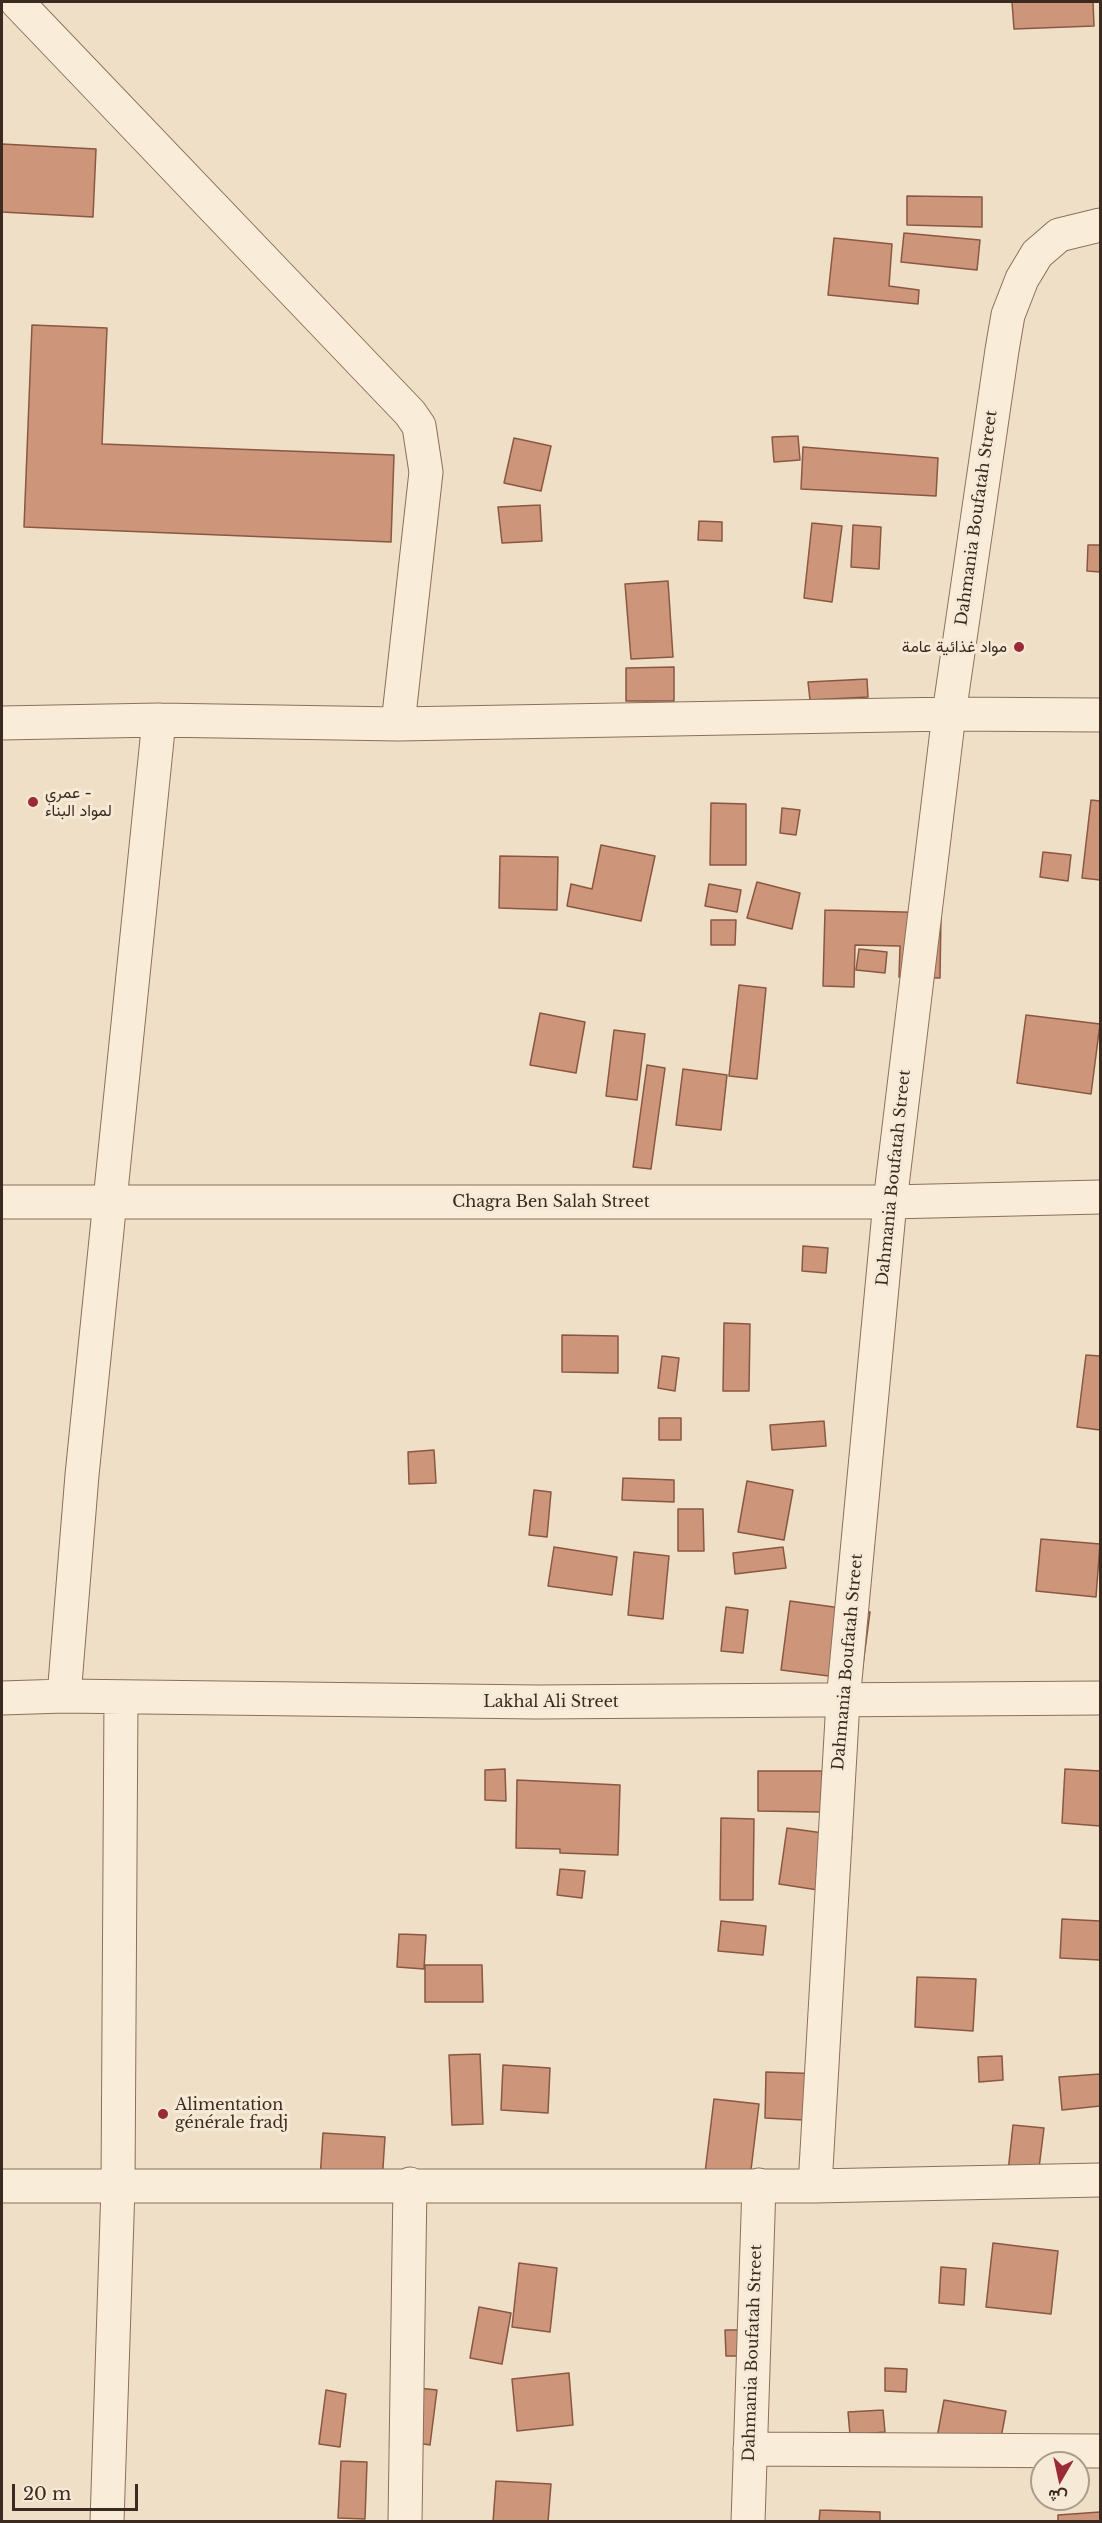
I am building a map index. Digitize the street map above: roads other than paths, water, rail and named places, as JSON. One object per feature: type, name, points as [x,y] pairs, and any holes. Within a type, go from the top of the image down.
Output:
[{"type":"street","points":[[17,2],[410,413],[419,426],[426,472],[398,724]]},
{"type":"street","name":"Dahmania Boufatah Street","points":[[815,2186],[843,1701],[890,1202],[949,714],[1008,315],[1022,279],[1037,254],[1059,235],[1101,225]]},
{"type":"street","points":[[2,723],[159,720],[398,724],[949,714],[1101,715]]},
{"type":"street","points":[[64,1696],[82,1475],[159,720]]},
{"type":"street","name":"Chagra Ben Salah Street","points":[[2,1202],[890,1202],[1101,1197]]},
{"type":"street","name":"Lakhal Ali Street","points":[[2,1698],[64,1696],[537,1702],[1101,1698]]},
{"type":"street","points":[[107,2522],[118,2187],[121,1697]]},
{"type":"street","points":[[2,2186],[410,2184],[815,2186],[1101,2180]]},
{"type":"street","points":[[405,2522],[410,2184]]},
{"type":"street","name":"Dahmania Boufatah Street","points":[[748,2522],[759,2185]]},
{"type":"street","points":[[750,2449],[1101,2451]]},
{"type":"place","name":"مواد غذائية عامة","points":[[1019,647]]},
{"type":"place","name":"عمري - لمواد البناء","points":[[33,802]]},
{"type":"place","name":"Alimentation générale fradj","points":[[163,2114]]}]
